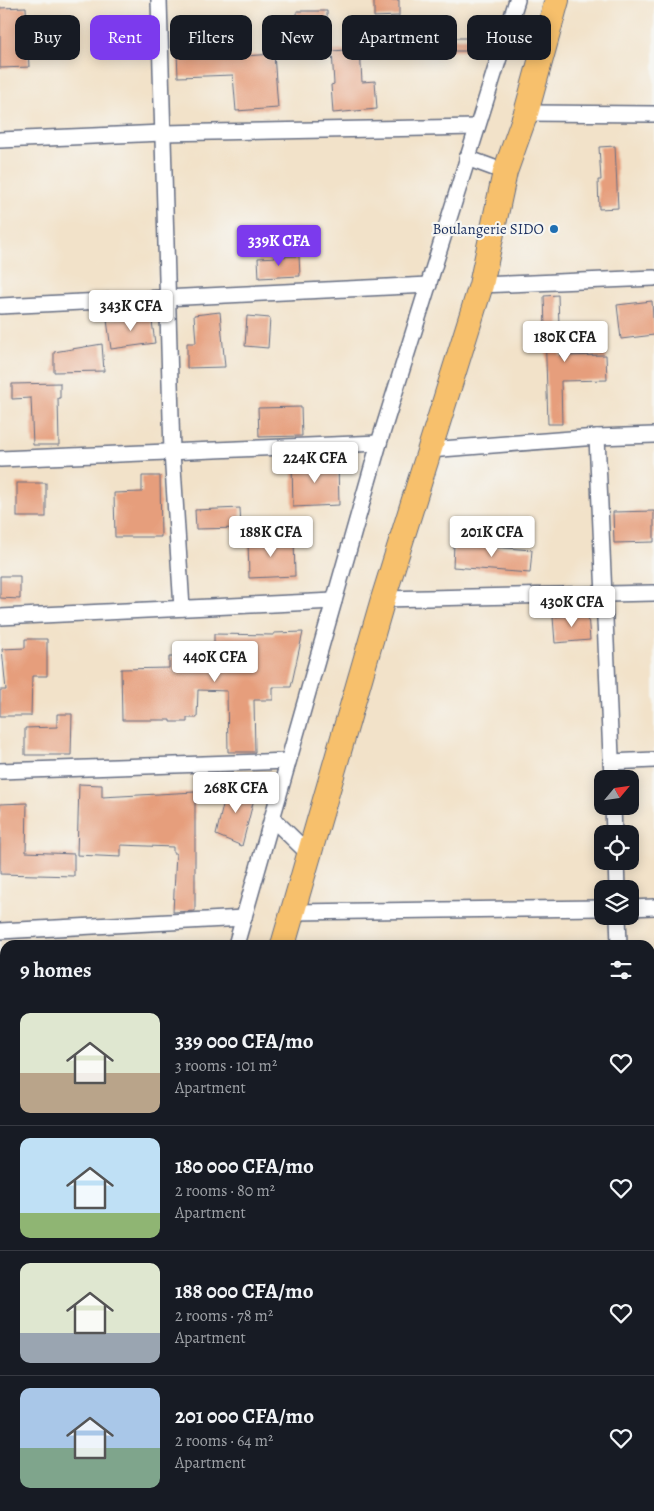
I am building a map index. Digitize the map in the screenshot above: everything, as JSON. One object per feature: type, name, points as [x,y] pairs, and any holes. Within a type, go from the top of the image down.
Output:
[{"type":"main road","points":[[285,940],[383,599],[480,285],[505,172],[526,113],[557,0]]},
{"type":"street","points":[[159,0],[172,452],[182,608]]},
{"type":"street","points":[[237,940],[379,443],[430,285],[476,127],[517,0]]},
{"type":"street","points":[[526,113],[654,114]]},
{"type":"street","points":[[0,140],[163,133],[476,127]]},
{"type":"street","points":[[467,158],[505,172]]},
{"type":"street","points":[[480,285],[654,278]]},
{"type":"street","points":[[0,306],[430,285]]},
{"type":"street","points":[[429,450],[596,437],[654,435]]},
{"type":"street","points":[[596,437],[611,770]]},
{"type":"street","points":[[0,459],[379,443]]},
{"type":"street","points":[[383,599],[654,593]]},
{"type":"street","points":[[0,617],[334,601]]},
{"type":"street","points":[[611,762],[654,760]]},
{"type":"street","points":[[0,771],[288,761]]},
{"type":"street","points":[[272,818],[309,854]]},
{"type":"street","points":[[639,908],[654,907]]},
{"type":"street","points":[[293,912],[594,908]]},
{"type":"street","points":[[0,931],[244,918]]},
{"type":"street","points":[[618,925],[619,940]]},
{"type":"building","points":[[374,0],[399,0],[399,15],[374,15]]},
{"type":"building","points":[[26,7],[26,15],[15,15],[15,60],[29,60],[29,67],[0,68],[0,8]]},
{"type":"building","points":[[297,11],[327,11],[327,15],[297,15]]},
{"type":"building","points":[[457,38],[467,38],[467,51],[457,51]]},
{"type":"building","points":[[342,50],[342,60],[361,60],[362,82],[375,81],[377,109],[333,113],[331,85],[334,84],[332,51]]},
{"type":"building","points":[[262,55],[262,60],[274,60],[278,108],[236,111],[233,75],[178,77],[177,60],[252,60],[252,56]]},
{"type":"building","points":[[615,146],[618,208],[599,209],[598,180],[601,180],[599,147]]},
{"type":"building","points":[[299,256],[300,276],[259,278],[258,258]]},
{"type":"building","points":[[558,295],[560,356],[606,355],[607,380],[561,381],[562,424],[548,424],[544,296]]},
{"type":"building","points":[[652,301],[654,335],[621,339],[617,305]]},
{"type":"building","points":[[220,312],[225,367],[187,368],[187,343],[196,343],[194,315]]},
{"type":"building","points":[[151,314],[155,343],[111,349],[107,320]]},
{"type":"building","points":[[247,316],[270,318],[268,348],[245,346]]},
{"type":"building","points":[[102,344],[104,371],[54,372],[54,352]]},
{"type":"building","points":[[60,383],[60,398],[58,398],[59,445],[33,445],[31,398],[12,399],[12,384]]},
{"type":"building","points":[[301,407],[302,436],[259,437],[258,408]]},
{"type":"building","points":[[338,462],[339,505],[293,507],[292,463]]},
{"type":"building","points":[[142,476],[160,476],[161,537],[115,537],[114,493],[142,492]]},
{"type":"building","points":[[17,483],[46,483],[46,517],[17,517]]},
{"type":"building","points":[[240,508],[241,528],[196,529],[195,510]]},
{"type":"building","points":[[654,511],[654,542],[614,543],[613,512]]},
{"type":"building","points":[[294,539],[295,576],[249,578],[248,540]]},
{"type":"building","points":[[454,544],[532,550],[530,573],[453,567]]},
{"type":"building","points":[[0,576],[20,576],[20,599],[0,598]]},
{"type":"building","points":[[588,614],[590,640],[555,643],[553,617]]},
{"type":"building","points":[[303,632],[291,687],[273,687],[273,700],[254,700],[255,752],[228,752],[227,691],[198,690],[197,718],[187,718],[187,722],[122,720],[121,669],[169,668],[169,657],[214,657],[214,634],[274,635],[274,633]]},
{"type":"building","points":[[25,639],[47,639],[47,676],[32,676],[31,716],[0,716],[0,690],[6,690],[2,649],[25,648]]},
{"type":"building","points":[[57,714],[72,714],[71,755],[25,755],[25,728],[57,727]]},
{"type":"building","points":[[79,784],[102,785],[102,797],[195,792],[195,911],[173,912],[176,853],[173,853],[173,847],[121,845],[121,857],[77,855]]},
{"type":"building","points":[[228,784],[256,791],[242,846],[216,835]]},
{"type":"building","points":[[27,803],[26,852],[74,854],[74,876],[0,874],[0,804]]},
{"type":"place","name":"Boulangerie SIDO","points":[[554,229]]}]
